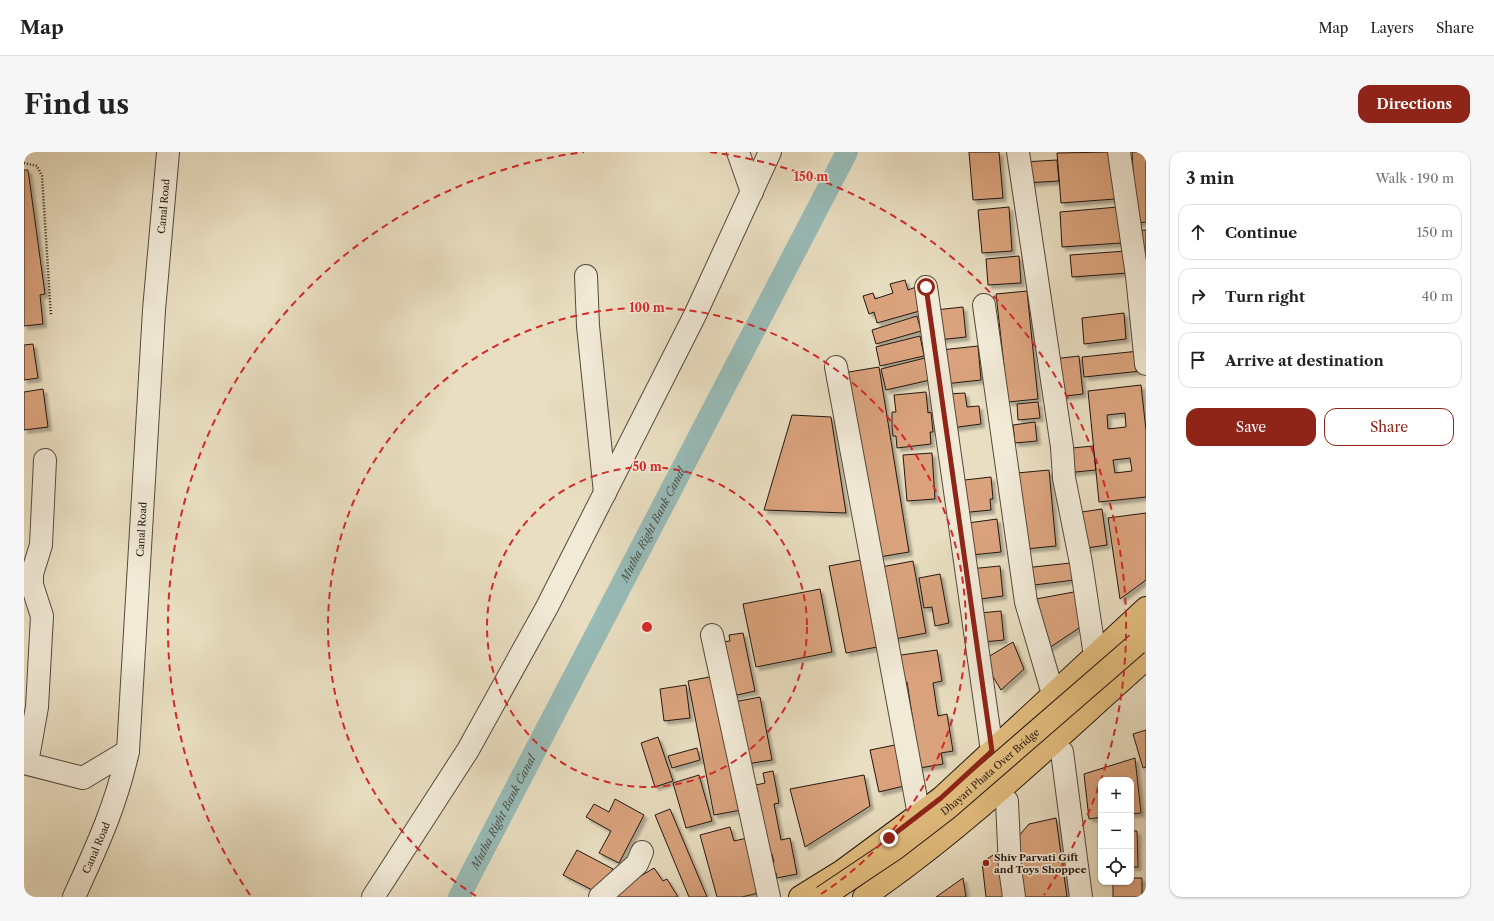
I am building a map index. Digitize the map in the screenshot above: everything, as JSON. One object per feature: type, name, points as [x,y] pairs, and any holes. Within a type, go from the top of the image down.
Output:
[{"type":"main road","points":[[800,897],[842,871],[941,798],[1146,608]]},
{"type":"main road","name":"Dhayari Phata Over Bridge","points":[[823,897],[896,848],[948,808],[1143,646]]},
{"type":"main road","name":"Dhayari Phata Over Bridge","points":[[864,897],[908,866],[960,824],[1143,646]]},
{"type":"main road","points":[[888,897],[969,834],[1062,752],[1146,670]]},
{"type":"street","name":"Canal Road","points":[[74,897],[107,826],[121,785],[128,751],[154,310],[168,152]]},
{"type":"street","points":[[738,152],[752,192]]},
{"type":"street","points":[[373,897],[468,750],[547,607],[695,315],[770,152]]},
{"type":"street","points":[[1018,152],[1062,447],[1064,478],[1081,563],[1095,656]]},
{"type":"street","points":[[1120,152],[1137,276],[1146,364]]},
{"type":"street","points":[[586,276],[588,326],[605,493]]},
{"type":"street","points":[[926,287],[992,751]]},
{"type":"street","points":[[984,305],[1026,602],[1054,694]]},
{"type":"street","points":[[836,367],[919,815]]},
{"type":"street","points":[[24,757],[29,752],[37,707],[42,616],[32,585],[32,574],[41,545],[45,460]]},
{"type":"street","points":[[712,634],[769,897]]},
{"type":"street","points":[[24,763],[83,778],[128,751]]},
{"type":"street","points":[[1062,752],[1081,897]]},
{"type":"street","points":[[1007,800],[1010,868],[1014,897]]},
{"type":"street","points":[[600,897],[637,864],[642,852]]},
{"type":"street","points":[[842,871],[858,897]]},
{"type":"path","points":[[24,163],[37,166],[42,176],[52,316]]},
{"type":"building","points":[[969,152],[999,152],[1003,198],[973,200]]},
{"type":"building","points":[[1111,152],[1115,199],[1061,203],[1057,153]]},
{"type":"building","points":[[1132,152],[1146,152],[1146,222],[1136,223]]},
{"type":"building","points":[[1057,160],[1059,181],[1025,183],[1023,162]]},
{"type":"building","points":[[24,170],[28,170],[45,294],[40,295],[43,324],[24,326]]},
{"type":"building","points":[[1009,207],[1012,251],[982,253],[978,210]]},
{"type":"building","points":[[1118,207],[1121,243],[1062,247],[1060,212]]},
{"type":"building","points":[[1146,230],[1146,278],[1137,231]]},
{"type":"building","points":[[1126,251],[1128,273],[1072,277],[1070,255]]},
{"type":"building","points":[[1019,256],[1021,283],[988,285],[986,259]]},
{"type":"building","points":[[905,280],[908,290],[916,287],[923,310],[877,323],[874,312],[869,314],[863,296],[873,293],[875,299],[893,293],[890,284]]},
{"type":"building","points":[[1027,291],[1038,399],[1008,402],[996,294]]},
{"type":"building","points":[[963,307],[966,337],[938,340],[935,310]]},
{"type":"building","points":[[1124,313],[1126,339],[1084,344],[1082,318]]},
{"type":"building","points":[[917,316],[921,331],[876,344],[872,330]]},
{"type":"building","points":[[920,336],[924,356],[880,366],[876,347]]},
{"type":"building","points":[[33,344],[38,378],[24,380],[24,345]]},
{"type":"building","points":[[978,346],[981,380],[944,384],[941,350]]},
{"type":"building","points":[[1139,351],[1141,371],[1084,377],[1082,357]]},
{"type":"building","points":[[1079,356],[1083,394],[1057,397],[1053,359]]},
{"type":"building","points":[[925,358],[930,380],[886,390],[881,369]]},
{"type":"building","points":[[879,367],[909,552],[873,558],[843,373]]},
{"type":"building","points":[[1141,385],[1146,430],[1146,497],[1099,502],[1088,391]],"holes":[[[1125,413],[1126,427],[1108,429],[1107,415]],[[1130,458],[1132,471],[1115,473],[1113,460]]]},
{"type":"building","points":[[43,389],[48,427],[24,430],[24,392]]},
{"type":"building","points":[[926,392],[928,413],[931,412],[933,432],[930,432],[931,444],[897,448],[896,436],[893,436],[892,426],[892,412],[896,412],[894,395]]},
{"type":"building","points":[[965,393],[967,407],[979,406],[981,424],[951,428],[947,394]]},
{"type":"building","points":[[1038,402],[1040,418],[1018,420],[1017,404]]},
{"type":"building","points":[[792,415],[831,417],[846,513],[764,510]]},
{"type":"building","points":[[1035,422],[1037,441],[1015,443],[1013,425]]},
{"type":"building","points":[[1093,446],[1096,470],[1065,473],[1062,449]]},
{"type":"building","points":[[932,453],[935,499],[907,501],[903,455]]},
{"type":"building","points":[[1049,470],[1056,546],[1025,549],[1017,473]]},
{"type":"building","points":[[991,477],[993,499],[990,499],[991,510],[960,513],[956,481]]},
{"type":"building","points":[[1102,509],[1107,545],[1080,549],[1075,513]]},
{"type":"building","points":[[1146,513],[1146,580],[1120,599],[1108,518]]},
{"type":"building","points":[[997,519],[1001,552],[971,555],[968,523]]},
{"type":"building","points":[[861,560],[877,647],[846,653],[829,566]]},
{"type":"building","points":[[913,561],[926,633],[890,640],[876,568]]},
{"type":"building","points":[[1080,562],[1082,579],[1026,586],[1024,568]]},
{"type":"building","points":[[1000,566],[1003,596],[972,600],[969,569]]},
{"type":"building","points":[[940,574],[949,623],[935,626],[932,607],[924,608],[919,578]]},
{"type":"building","points":[[820,589],[832,652],[756,667],[743,604]]},
{"type":"building","points":[[1079,591],[1085,624],[1046,650],[1036,599]]},
{"type":"building","points":[[1001,611],[1004,640],[983,642],[980,613]]},
{"type":"building","points":[[743,633],[755,691],[728,697],[721,642],[730,641],[729,635]]},
{"type":"building","points":[[1013,642],[1024,669],[1001,690],[983,660]]},
{"type":"building","points":[[937,650],[942,681],[933,683],[938,716],[947,714],[953,751],[941,753],[943,764],[914,769],[918,753],[907,682],[899,683],[894,656]]},
{"type":"building","points":[[715,676],[741,810],[714,815],[688,681]]},
{"type":"building","points":[[686,685],[690,718],[664,721],[660,689]]},
{"type":"building","points":[[760,697],[772,760],[746,764],[734,702]]},
{"type":"building","points":[[1146,730],[1146,767],[1143,768],[1133,734]]},
{"type":"building","points":[[658,737],[673,781],[655,787],[641,743]]},
{"type":"building","points":[[895,745],[904,786],[879,792],[870,750]]},
{"type":"building","points":[[697,748],[700,760],[672,768],[668,756]]},
{"type":"building","points":[[1135,758],[1141,813],[1134,814],[1134,777],[1098,777],[1098,818],[1089,819],[1084,774]]},
{"type":"building","points":[[773,771],[779,803],[774,804],[781,840],[790,838],[797,874],[777,878],[776,873],[772,873],[770,863],[774,862],[772,854],[766,855],[755,792],[758,792],[756,785],[765,783],[763,773]]},
{"type":"building","points":[[699,775],[712,821],[686,828],[673,783]]},
{"type":"building","points":[[864,775],[870,806],[805,847],[790,789]]},
{"type":"building","points":[[615,799],[644,815],[619,863],[599,853],[611,831],[586,817],[594,804],[609,812]]},
{"type":"building","points":[[670,809],[707,897],[689,897],[655,815]]},
{"type":"building","points":[[1056,818],[1067,897],[1017,897],[1011,845],[1029,824]]},
{"type":"building","points":[[730,827],[734,841],[747,838],[762,892],[742,897],[717,897],[700,835]]},
{"type":"building","points":[[1134,831],[1137,831],[1138,867],[1134,867]]},
{"type":"building","points":[[1006,847],[1012,897],[986,897],[982,862]]},
{"type":"building","points":[[577,850],[613,869],[600,894],[563,875]]},
{"type":"building","points":[[654,868],[663,881],[667,879],[678,897],[606,897]]},
{"type":"building","points":[[963,878],[966,897],[936,897]]},
{"type":"building","points":[[1134,878],[1142,878],[1142,897],[1113,897],[1113,885],[1134,885]]},
{"type":"waterway","name":"Mutha Right Bank Canal","points":[[459,897],[847,152]]},
{"type":"place","name":"Shiv Parvati Gift and Toys Shoppee","points":[[986,863]]},
{"type":"route","points":[[889,838],[941,798],[992,751],[926,287]]}]
